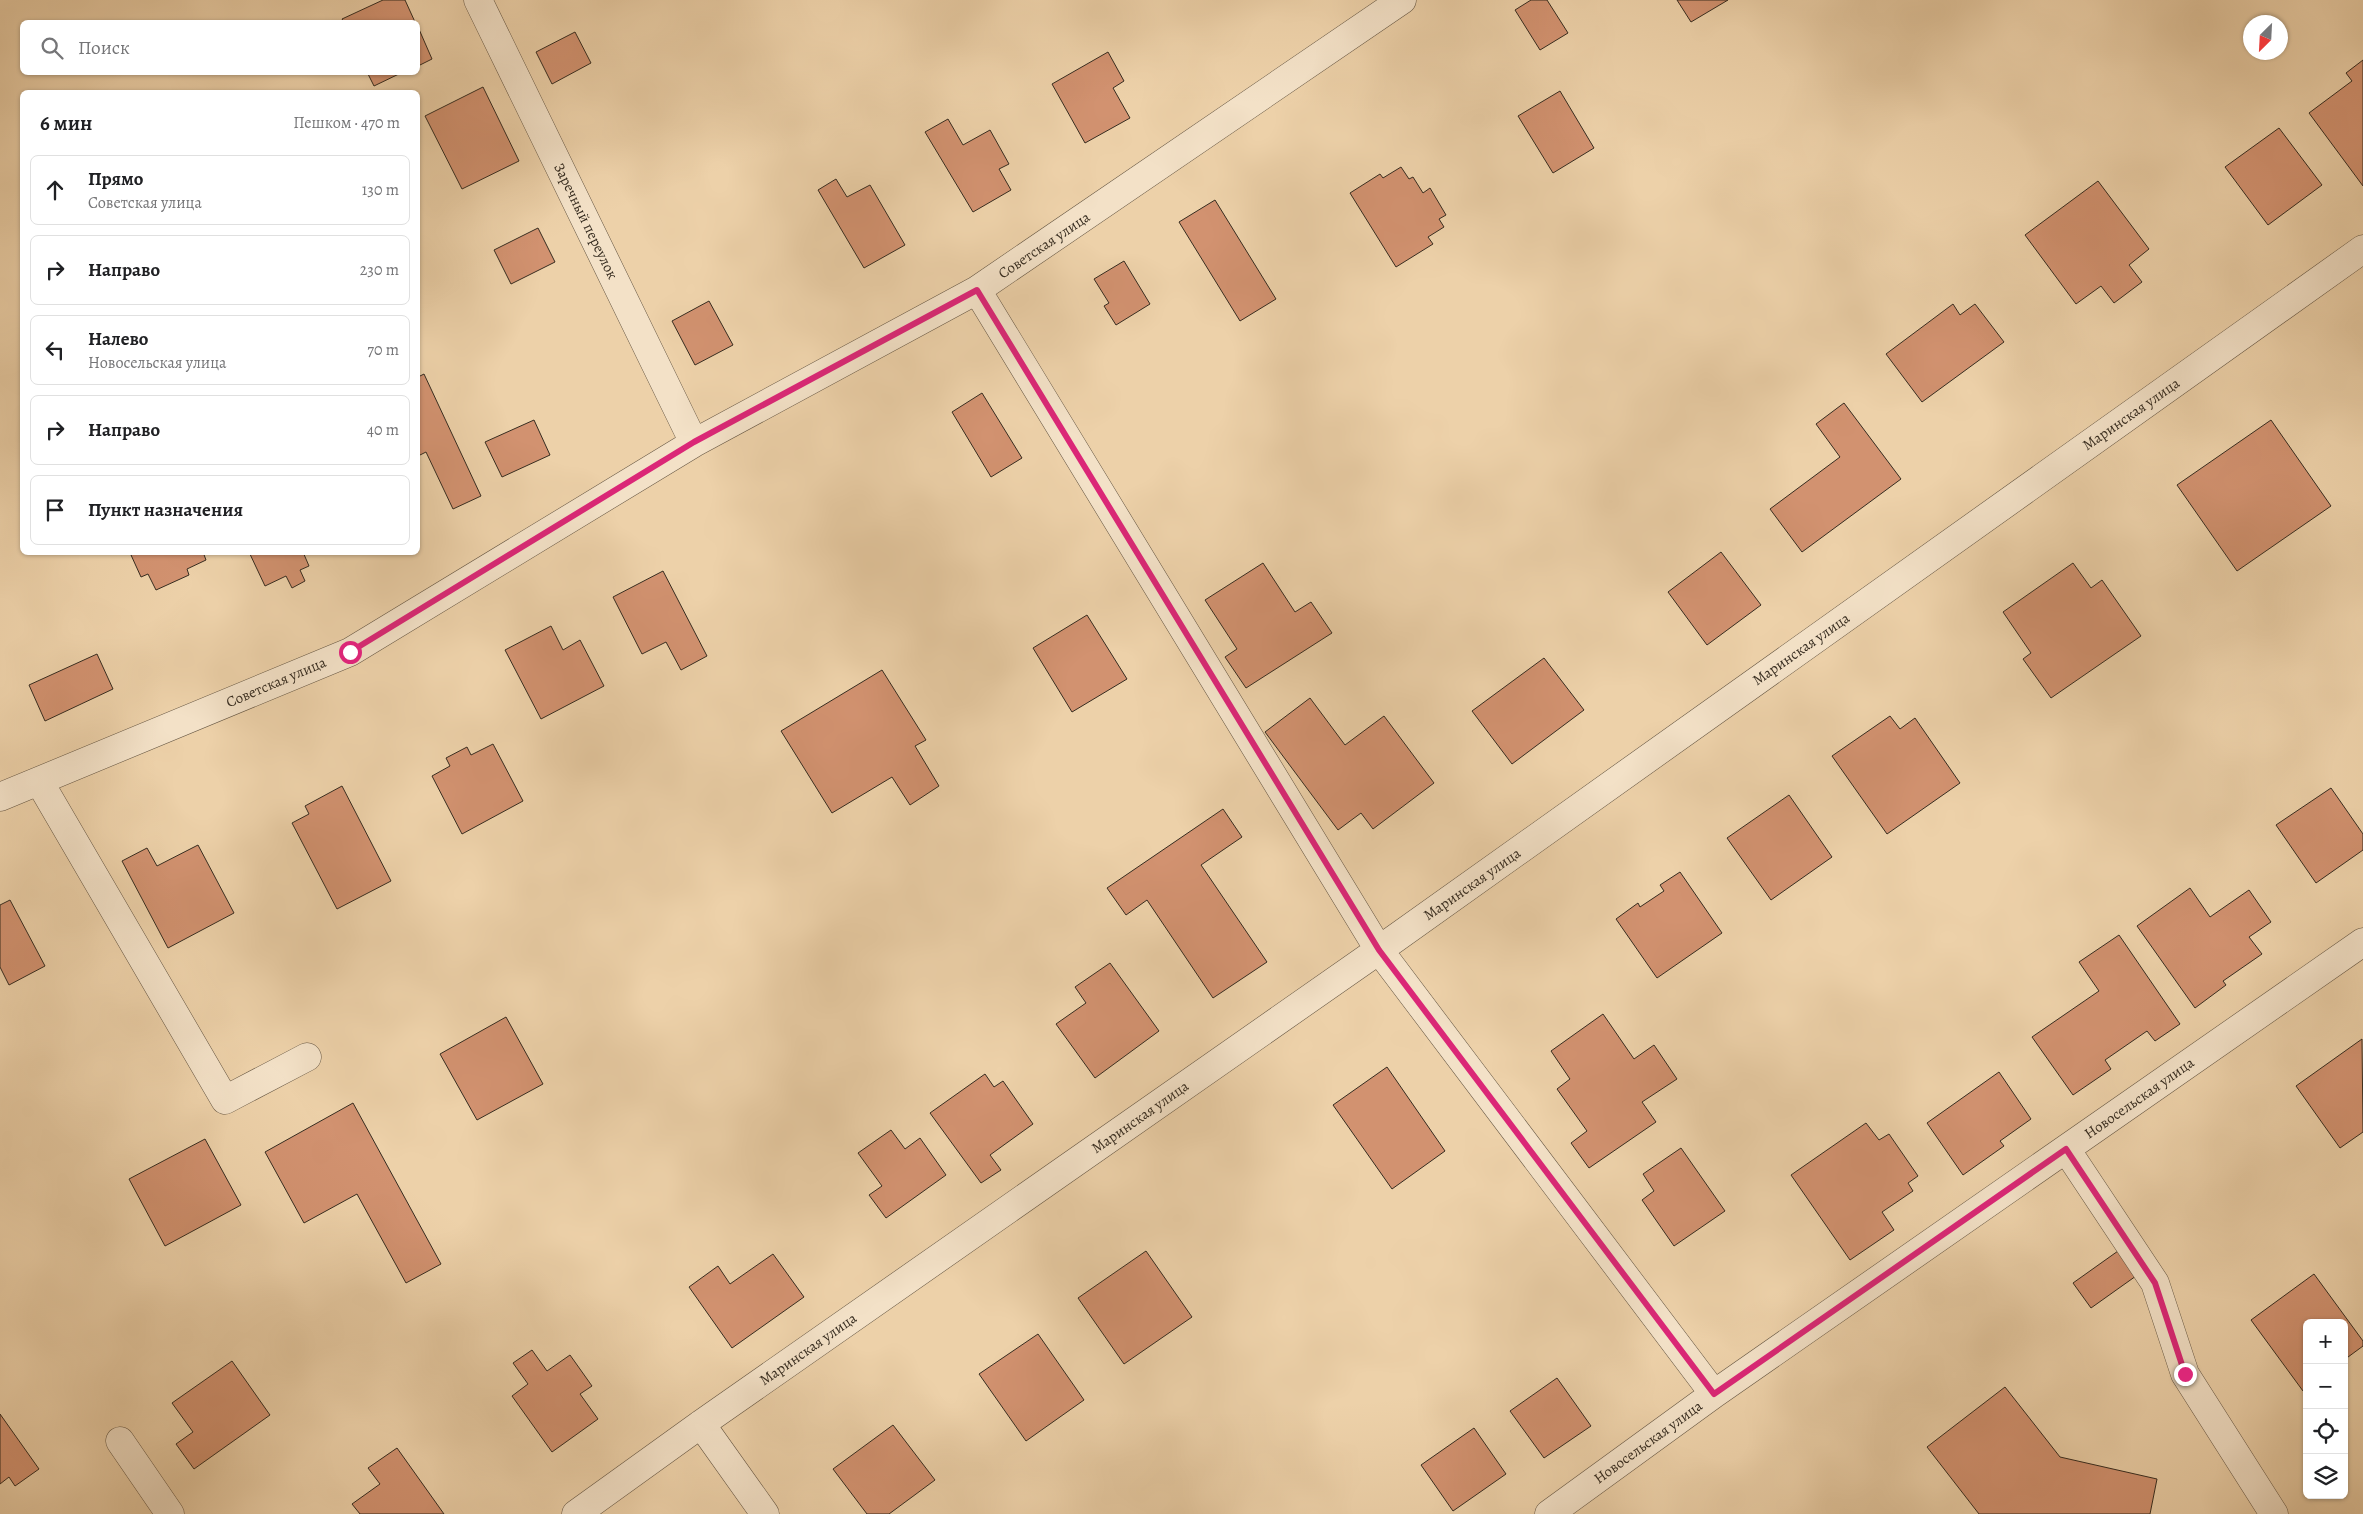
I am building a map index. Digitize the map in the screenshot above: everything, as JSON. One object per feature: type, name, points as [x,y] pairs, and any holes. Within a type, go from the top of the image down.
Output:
[{"type":"street","name":"Заречный переулок","points":[[478,0],[694,442]]},
{"type":"street","name":"Советская улица","points":[[0,797],[350,652],[694,442],[977,290],[1402,0]]},
{"type":"street","name":"Маринская улица","points":[[576,1514],[701,1424],[1379,950],[2363,249]]},
{"type":"street","points":[[977,290],[1379,950],[1714,1394]]},
{"type":"street","points":[[39,781],[226,1100],[308,1057]]},
{"type":"street","name":"Новосельская улица","points":[[1549,1514],[1714,1394],[2363,942]]},
{"type":"street","points":[[2066,1149],[2155,1283],[2185,1374],[2274,1514]]},
{"type":"street","points":[[701,1424],[765,1514]]},
{"type":"street","points":[[120,1441],[170,1514]]},
{"type":"building","points":[[383,0],[405,0],[414,20],[343,20]]},
{"type":"building","points":[[1531,0],[1547,0],[1568,33],[1540,50],[1515,10]]},
{"type":"building","points":[[1677,0],[1728,0],[1691,22]]},
{"type":"building","points":[[420,32],[432,59],[420,65]]},
{"type":"building","points":[[575,32],[591,63],[552,84],[536,52]]},
{"type":"building","points":[[1108,52],[1124,81],[1113,88],[1130,118],[1085,143],[1052,84]]},
{"type":"building","points":[[2363,60],[2363,186],[2309,113],[2352,81],[2346,73]]},
{"type":"building","points":[[368,75],[397,75],[374,86]]},
{"type":"building","points":[[483,87],[519,161],[462,189],[425,116]]},
{"type":"building","points":[[1560,91],[1594,148],[1553,173],[1518,116]]},
{"type":"building","points":[[948,119],[963,145],[990,130],[1009,164],[999,169],[1011,190],[973,212],[925,132]]},
{"type":"building","points":[[2279,128],[2322,185],[2268,225],[2225,167]]},
{"type":"building","points":[[1401,167],[1409,179],[1413,177],[1423,193],[1430,188],[1446,215],[1439,219],[1444,227],[1428,237],[1433,244],[1396,267],[1350,193],[1380,174],[1383,178]]},
{"type":"building","points":[[836,179],[847,197],[870,185],[905,245],[864,268],[818,190]]},
{"type":"building","points":[[2098,181],[2149,249],[2129,265],[2142,282],[2114,303],[2101,286],[2076,304],[2025,235]]},
{"type":"building","points":[[1215,200],[1276,299],[1240,321],[1179,222]]},
{"type":"building","points":[[538,228],[555,262],[511,284],[494,250]]},
{"type":"building","points":[[1124,261],[1150,304],[1116,325],[1104,306],[1109,303],[1094,279]]},
{"type":"building","points":[[709,301],[733,345],[695,365],[672,321]]},
{"type":"building","points":[[1953,304],[1960,315],[1975,304],[2004,342],[1922,402],[1886,354]]},
{"type":"building","points":[[424,374],[481,496],[453,509],[426,452],[420,455],[420,376]]},
{"type":"building","points":[[982,393],[1022,458],[991,477],[952,412]]},
{"type":"building","points":[[1844,403],[1901,479],[1802,552],[1770,509],[1840,457],[1816,424]]},
{"type":"building","points":[[534,420],[550,455],[502,477],[485,442]]},
{"type":"building","points":[[2271,420],[2331,506],[2237,571],[2177,485]]},
{"type":"building","points":[[1721,552],[1761,605],[1707,645],[1668,592]]},
{"type":"building","points":[[131,555],[204,555],[206,560],[187,569],[189,575],[156,590],[148,574],[141,577]]},
{"type":"building","points":[[250,555],[304,555],[309,566],[300,570],[305,581],[292,588],[286,576],[265,586]]},
{"type":"building","points":[[1263,563],[1295,612],[1311,602],[1332,633],[1246,688],[1225,657],[1237,649],[1205,600]]},
{"type":"building","points":[[2073,563],[2091,588],[2102,580],[2141,636],[2051,698],[2023,659],[2031,653],[2003,612]]},
{"type":"building","points":[[663,571],[707,656],[681,670],[666,642],[642,654],[613,597]]},
{"type":"building","points":[[1087,615],[1127,679],[1072,712],[1033,648]]},
{"type":"building","points":[[551,626],[563,650],[580,640],[604,686],[541,719],[505,650]]},
{"type":"building","points":[[97,654],[113,689],[45,721],[29,685]]},
{"type":"building","points":[[1544,658],[1584,710],[1512,764],[1472,711]]},
{"type":"building","points":[[882,670],[926,740],[915,746],[939,786],[910,805],[892,777],[832,813],[781,731]]},
{"type":"building","points":[[1310,698],[1345,745],[1384,716],[1434,783],[1373,829],[1361,813],[1338,830],[1265,732]]},
{"type":"building","points":[[1890,716],[1900,729],[1915,718],[1960,783],[1887,834],[1832,756]]},
{"type":"building","points":[[493,744],[523,801],[462,834],[432,776],[450,766],[446,758],[467,747],[471,755]]},
{"type":"building","points":[[342,786],[391,881],[337,909],[292,823],[309,814],[305,806]]},
{"type":"building","points":[[2331,788],[2363,834],[2363,850],[2316,883],[2276,825]]},
{"type":"building","points":[[1789,795],[1832,857],[1771,900],[1727,838]]},
{"type":"building","points":[[1223,809],[1242,837],[1201,865],[1267,962],[1213,998],[1147,900],[1126,915],[1107,888]]},
{"type":"building","points":[[198,845],[234,913],[168,948],[122,861],[147,848],[157,866]]},
{"type":"building","points":[[1680,872],[1722,933],[1657,978],[1616,919],[1638,903],[1640,907],[1664,891],[1660,885]]},
{"type":"building","points":[[2190,888],[2210,917],[2249,890],[2271,922],[2249,937],[2262,954],[2223,981],[2226,985],[2195,1008],[2137,926]]},
{"type":"building","points":[[10,900],[45,966],[9,985],[0,967],[0,905]]},
{"type":"building","points":[[2119,935],[2180,1024],[2155,1041],[2147,1031],[2105,1060],[2111,1069],[2073,1095],[2032,1037],[2099,991],[2079,962]]},
{"type":"building","points":[[1110,963],[1159,1031],[1095,1078],[1056,1024],[1086,1003],[1075,987]]},
{"type":"building","points":[[1603,1014],[1634,1059],[1654,1045],[1677,1079],[1642,1102],[1656,1122],[1589,1168],[1571,1143],[1587,1131],[1557,1089],[1570,1079],[1551,1051]]},
{"type":"building","points":[[506,1017],[543,1084],[477,1120],[440,1054]]},
{"type":"building","points":[[2362,1039],[2363,1132],[2340,1148],[2296,1086]]},
{"type":"building","points":[[1387,1067],[1445,1151],[1392,1189],[1333,1105]]},
{"type":"building","points":[[1999,1072],[2031,1119],[2000,1141],[2004,1146],[1963,1175],[1927,1123]]},
{"type":"building","points":[[985,1074],[994,1087],[1003,1081],[1033,1124],[990,1155],[1001,1170],[981,1183],[930,1113]]},
{"type":"building","points":[[353,1103],[441,1264],[406,1283],[357,1194],[304,1223],[265,1152]]},
{"type":"building","points":[[1866,1123],[1879,1140],[1889,1134],[1918,1176],[1908,1183],[1913,1191],[1882,1212],[1894,1230],[1850,1260],[1791,1175]]},
{"type":"building","points":[[891,1130],[905,1149],[920,1138],[946,1175],[886,1218],[869,1195],[882,1186],[858,1153]]},
{"type":"building","points":[[205,1139],[241,1205],[165,1246],[129,1179]]},
{"type":"building","points":[[1681,1148],[1725,1211],[1674,1246],[1642,1200],[1654,1191],[1643,1174]]},
{"type":"building","points":[[1146,1251],[1192,1317],[1124,1364],[1078,1298]]},
{"type":"building","points":[[2118,1251],[2136,1276],[2091,1308],[2073,1283]]},
{"type":"building","points":[[773,1254],[804,1297],[732,1348],[689,1287],[718,1266],[730,1284]]},
{"type":"building","points":[[2314,1274],[2347,1319],[2303,1319],[2303,1391],[2251,1320]]},
{"type":"building","points":[[2348,1320],[2363,1341],[2363,1346],[2348,1357]]},
{"type":"building","points":[[1038,1334],[1084,1400],[1026,1441],[979,1374]]},
{"type":"building","points":[[532,1350],[547,1371],[570,1355],[592,1386],[580,1394],[598,1419],[552,1452],[512,1396],[528,1384],[513,1363]]},
{"type":"building","points":[[232,1361],[270,1415],[194,1469],[176,1444],[193,1432],[172,1403]]},
{"type":"building","points":[[1557,1378],[1591,1426],[1544,1458],[1510,1411]]},
{"type":"building","points":[[2005,1387],[2060,1457],[2157,1479],[2150,1514],[1979,1514],[1927,1447]]},
{"type":"building","points":[[0,1414],[39,1469],[15,1486],[9,1477],[0,1484]]},
{"type":"building","points":[[893,1425],[935,1480],[889,1514],[867,1514],[833,1469]]},
{"type":"building","points":[[1474,1428],[1506,1474],[1453,1511],[1421,1465]]},
{"type":"building","points":[[397,1448],[444,1514],[360,1514],[352,1504],[380,1484],[368,1468]]},
{"type":"route","points":[[350,652],[694,442],[977,290],[1379,950],[1714,1394],[2066,1149],[2155,1283],[2185,1374]]}]
